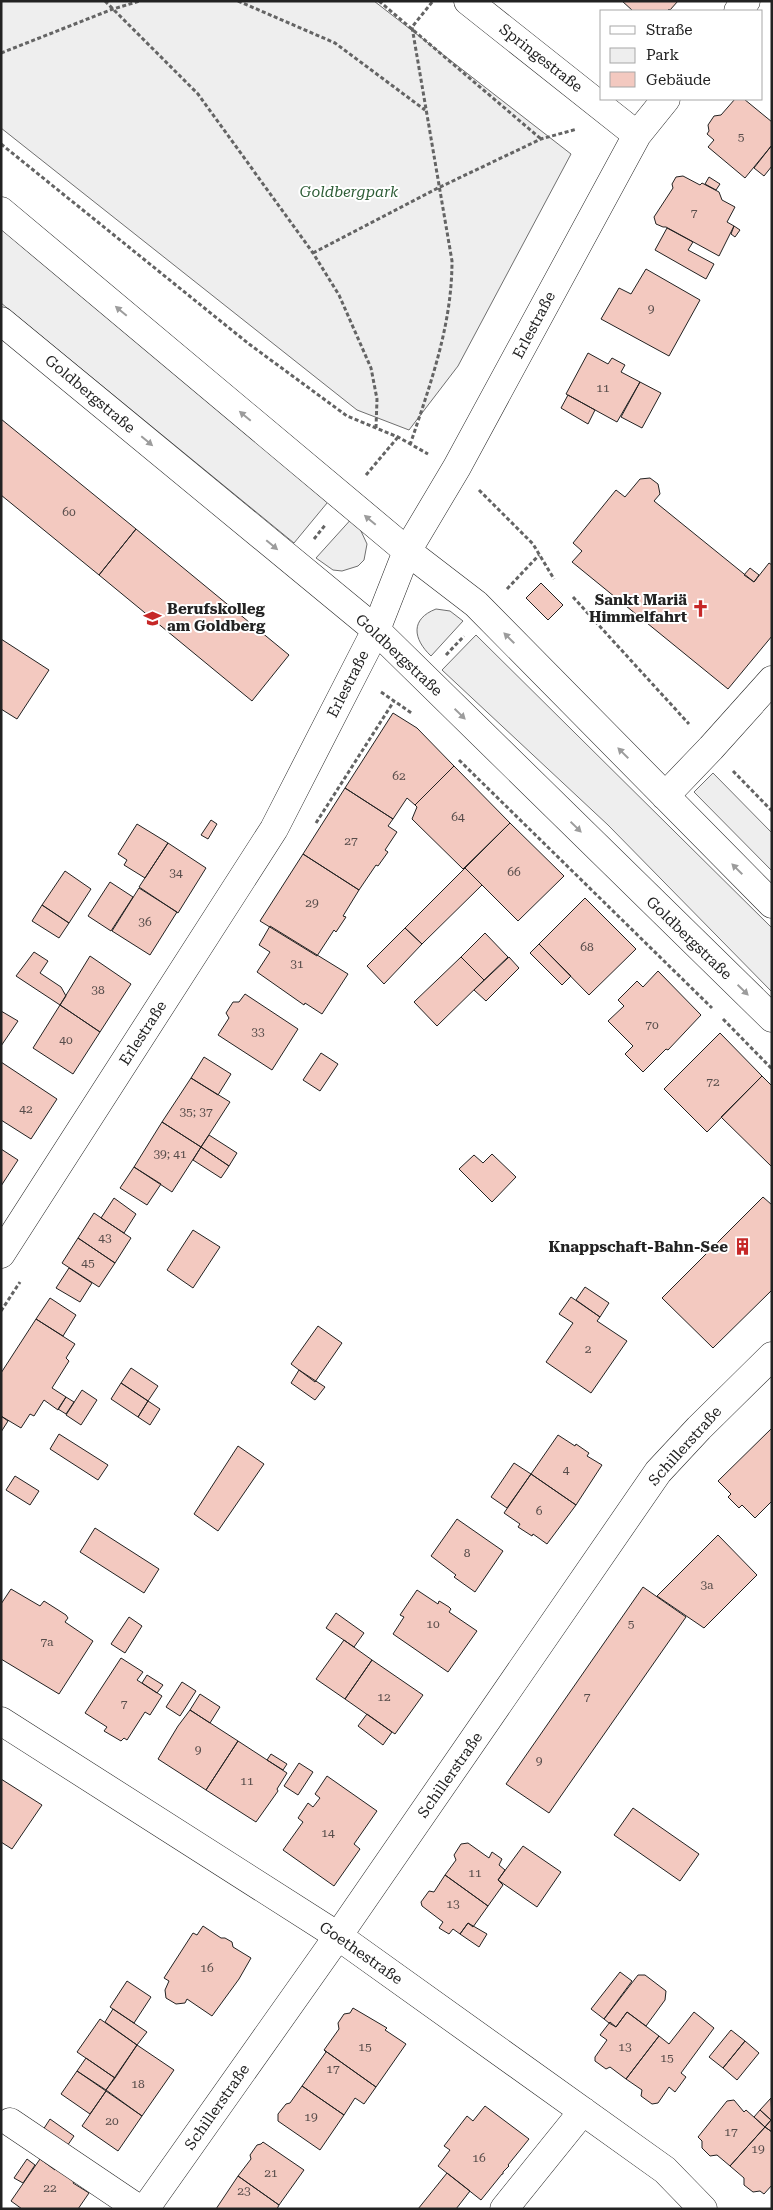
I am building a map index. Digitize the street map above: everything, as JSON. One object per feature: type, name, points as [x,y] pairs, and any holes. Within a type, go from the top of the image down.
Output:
[{"type":"street","name":"Springestraße","points":[[468,1],[627,126]]},
{"type":"street","name":"Erlestraße","points":[[1,1254],[274,829],[376,630],[407,551],[457,467],[627,126],[665,100]]},
{"type":"street","points":[[1,211],[407,551],[476,604],[772,904]]},
{"type":"street","name":"Goldbergstraße","points":[[1,321],[376,630],[772,1018]]},
{"type":"street","points":[[665,796],[772,680]]},
{"type":"street","name":"Schillerstraße","points":[[145,2209],[338,1936],[658,1472],[699,1428],[772,1356]]},
{"type":"street","name":"Goethestraße","points":[[1,1720],[338,1936],[665,2170],[703,2209]]},
{"type":"street","points":[[504,2209],[583,2111]]},
{"type":"street","points":[[10,2122],[138,2209]]},
{"type":"path","points":[[105,1],[198,94],[313,253],[339,296],[371,368],[377,400],[376,428]]},
{"type":"path","points":[[1,53],[113,9],[140,1]]},
{"type":"path","points":[[238,1],[335,43],[426,110]]},
{"type":"path","points":[[380,1],[541,139]]},
{"type":"path","points":[[410,445],[441,352],[452,283],[452,261],[412,27],[433,1]]},
{"type":"path","points":[[313,253],[438,188],[541,139],[627,126]]},
{"type":"path","points":[[1,144],[249,344],[347,416],[398,437],[410,445],[457,467],[533,544],[554,579]]},
{"type":"path","points":[[573,597],[711,748],[772,811]]},
{"type":"path","points":[[354,673],[414,716]]},
{"type":"path","points":[[453,752],[464,767],[772,1068]]},
{"type":"green space","name":"Goldbergpark","points":[[1,1],[374,1],[571,154],[458,366],[409,430],[357,410],[1,128]]},
{"type":"green space","points":[[1,226],[332,497],[294,543],[1,303]]},
{"type":"green space","points":[[354,516],[367,544],[364,560],[358,566],[342,571],[333,570],[316,558]]},
{"type":"green space","points":[[436,609],[450,611],[463,621],[431,656],[421,643],[417,630],[422,618]]},
{"type":"green space","points":[[476,635],[772,928],[772,992],[608,825],[442,670]]},
{"type":"green space","points":[[713,773],[772,833],[772,871],[694,792]]},
{"type":"building","points":[[622,1],[678,1],[670,10],[632,10]]},
{"type":"building","points":[[734,100],[745,100],[772,122],[772,145],[745,178],[708,147],[714,140],[707,134],[709,131],[708,125],[714,116],[721,115]]},
{"type":"building","points":[[772,145],[772,166],[764,176],[754,168]]},
{"type":"building","points":[[683,176],[719,192],[722,200],[735,207],[727,222],[734,226],[719,256],[666,227],[656,224],[654,217],[673,188],[672,184],[676,177]]},
{"type":"building","points":[[709,177],[720,184],[716,190],[705,184]]},
{"type":"building","points":[[734,226],[740,230],[735,237],[731,234]]},
{"type":"building","points":[[667,228],[693,242],[688,250],[714,264],[706,279],[655,250]]},
{"type":"building","points":[[646,269],[700,300],[669,356],[601,319],[619,288],[631,294]]},
{"type":"building","points":[[588,353],[608,364],[612,358],[625,365],[621,372],[640,382],[617,422],[566,394]]},
{"type":"building","points":[[640,382],[661,393],[642,428],[621,417]]},
{"type":"building","points":[[568,395],[595,410],[588,424],[561,408]]},
{"type":"building","points":[[1,419],[136,529],[99,575],[1,495]]},
{"type":"building","name":"Sankt Mariä Himmelfahrt","points":[[650,478],[658,484],[660,494],[654,501],[754,582],[769,563],[772,565],[772,636],[728,689],[572,562],[582,551],[573,543],[616,490],[625,497],[640,479]]},
{"type":"building","points":[[136,529],[289,655],[252,701],[99,575]]},
{"type":"building","points":[[750,568],[759,575],[754,582],[744,575]]},
{"type":"building","points":[[541,583],[563,605],[548,620],[526,598]]},
{"type":"building","points":[[1,639],[49,670],[17,719],[1,709]]},
{"type":"building","points":[[393,713],[417,728],[454,766],[415,805],[407,798],[393,819],[345,788]]},
{"type":"building","points":[[454,766],[510,823],[463,869],[412,819],[417,807],[415,805]]},
{"type":"building","points":[[345,788],[393,819],[388,826],[397,832],[385,850],[388,852],[378,866],[376,865],[359,890],[303,854]]},
{"type":"building","points":[[211,820],[217,824],[208,839],[201,835]]},
{"type":"building","points":[[510,823],[564,876],[518,921],[465,868]]},
{"type":"building","points":[[137,824],[168,843],[145,878],[124,865],[127,860],[118,854]]},
{"type":"building","points":[[168,843],[206,868],[178,913],[139,887]]},
{"type":"building","points":[[303,854],[359,890],[343,916],[346,917],[336,932],[334,930],[317,956],[260,921]]},
{"type":"building","points":[[465,868],[482,885],[422,944],[405,928]]},
{"type":"building","points":[[65,871],[91,889],[69,923],[42,905]]},
{"type":"building","points":[[110,882],[133,897],[111,931],[88,916]]},
{"type":"building","points":[[139,888],[177,912],[150,955],[112,931]]},
{"type":"building","points":[[585,898],[636,949],[589,995],[539,944]]},
{"type":"building","points":[[42,905],[69,923],[59,938],[32,921]]},
{"type":"building","points":[[270,926],[348,974],[322,1014],[305,1003],[304,1005],[257,972],[270,952],[259,945]]},
{"type":"building","points":[[405,928],[422,944],[384,984],[367,966]]},
{"type":"building","points":[[485,933],[508,957],[484,980],[461,957]]},
{"type":"building","points":[[539,944],[571,976],[562,985],[530,953]]},
{"type":"building","points":[[34,952],[48,961],[40,973],[61,987],[66,996],[60,1005],[16,976]]},
{"type":"building","points":[[90,956],[131,984],[100,1032],[60,1005]]},
{"type":"building","points":[[461,957],[484,980],[437,1026],[414,1002]]},
{"type":"building","points":[[509,957],[519,968],[486,1001],[474,990]]},
{"type":"building","points":[[658,971],[701,1015],[668,1050],[666,1049],[643,1072],[625,1054],[633,1046],[608,1021],[624,1006],[618,1000],[637,981],[643,987]]},
{"type":"building","points":[[245,994],[298,1029],[272,1070],[218,1035],[229,1018],[226,1013],[233,1002],[239,1002]]},
{"type":"building","points":[[60,1005],[100,1032],[73,1074],[33,1048]]},
{"type":"building","points":[[1,1011],[18,1021],[1,1046]]},
{"type":"building","points":[[720,1033],[762,1076],[707,1132],[664,1089]]},
{"type":"building","points":[[321,1053],[338,1064],[320,1091],[303,1080]]},
{"type":"building","points":[[204,1057],[231,1074],[218,1095],[191,1078]]},
{"type":"building","points":[[1,1062],[57,1099],[31,1139],[1,1120]]},
{"type":"building","points":[[762,1076],[772,1086],[772,1167],[721,1117]]},
{"type":"building","points":[[191,1078],[230,1102],[201,1147],[162,1122]]},
{"type":"building","points":[[162,1122],[201,1147],[172,1192],[134,1167]]},
{"type":"building","points":[[209,1135],[237,1153],[229,1166],[201,1147]]},
{"type":"building","points":[[201,1147],[229,1166],[221,1178],[193,1160]]},
{"type":"building","points":[[1,1149],[18,1160],[1,1186]]},
{"type":"building","points":[[492,1154],[516,1177],[492,1202],[459,1169],[474,1155],[483,1163]]},
{"type":"building","points":[[134,1167],[161,1184],[147,1205],[120,1188]]},
{"type":"building","name":"Knappschaft-Bahn-See","points":[[763,1197],[772,1205],[772,1290],[713,1348],[662,1298]]},
{"type":"building","points":[[114,1198],[136,1214],[124,1233],[101,1218]]},
{"type":"building","points":[[94,1213],[131,1238],[115,1263],[78,1238]]},
{"type":"building","points":[[193,1230],[220,1247],[193,1288],[167,1270]]},
{"type":"building","points":[[78,1238],[115,1263],[99,1287],[62,1263]]},
{"type":"building","points":[[69,1268],[92,1283],[80,1302],[56,1288]]},
{"type":"building","points":[[585,1287],[609,1303],[600,1317],[576,1300]]},
{"type":"building","points":[[571,1297],[600,1317],[597,1321],[627,1341],[591,1393],[546,1362],[573,1323],[559,1314]]},
{"type":"building","points":[[50,1298],[76,1315],[63,1336],[36,1319]]},
{"type":"building","points":[[36,1319],[75,1344],[66,1358],[69,1361],[52,1388],[66,1397],[58,1410],[44,1400],[34,1416],[30,1414],[21,1428],[1,1416],[1,1373]]},
{"type":"building","points":[[318,1326],[342,1343],[315,1382],[291,1364]]},
{"type":"building","points":[[131,1368],[158,1386],[148,1401],[121,1383]]},
{"type":"building","points":[[299,1370],[325,1387],[315,1400],[291,1383]]},
{"type":"building","points":[[121,1383],[148,1401],[138,1417],[111,1399]]},
{"type":"building","points":[[82,1390],[97,1400],[81,1425],[66,1415]]},
{"type":"building","points":[[66,1397],[74,1402],[66,1414],[58,1409]]},
{"type":"building","points":[[148,1401],[160,1409],[150,1425],[138,1417]]},
{"type":"building","points":[[1,1416],[8,1421],[1,1432]]},
{"type":"building","points":[[772,1428],[772,1501],[755,1518],[742,1505],[739,1508],[728,1497],[731,1494],[718,1481]]},
{"type":"building","points":[[59,1434],[108,1465],[98,1480],[50,1449]]},
{"type":"building","points":[[558,1435],[575,1446],[576,1444],[589,1453],[587,1456],[602,1465],[576,1505],[531,1474]]},
{"type":"building","points":[[238,1446],[264,1464],[218,1531],[194,1514]]},
{"type":"building","points":[[514,1463],[531,1474],[507,1508],[491,1497]]},
{"type":"building","points":[[531,1474],[576,1505],[547,1544],[533,1534],[532,1536],[518,1527],[520,1524],[504,1513]]},
{"type":"building","points":[[15,1476],[39,1491],[30,1505],[6,1490]]},
{"type":"building","points":[[457,1519],[503,1551],[475,1592],[454,1577],[456,1575],[431,1556]]},
{"type":"building","points":[[95,1528],[159,1569],[144,1593],[80,1552]]},
{"type":"building","points":[[718,1535],[757,1575],[704,1628],[657,1596]]},
{"type":"building","points":[[643,1587],[686,1617],[549,1813],[506,1784]]},
{"type":"building","points":[[11,1589],[40,1606],[44,1601],[66,1615],[68,1618],[65,1622],[93,1641],[59,1694],[1,1659],[1,1604]]},
{"type":"building","points":[[417,1590],[438,1604],[439,1601],[449,1607],[451,1609],[449,1612],[477,1631],[448,1672],[393,1634],[404,1617],[400,1615]]},
{"type":"building","points":[[336,1613],[364,1633],[354,1647],[326,1628]]},
{"type":"building","points":[[129,1617],[142,1626],[125,1653],[111,1644]]},
{"type":"building","points":[[344,1640],[372,1660],[345,1699],[316,1679]]},
{"type":"building","points":[[121,1658],[143,1672],[137,1680],[162,1696],[150,1715],[145,1712],[127,1740],[124,1738],[121,1741],[104,1731],[107,1727],[85,1713]]},
{"type":"building","points":[[372,1660],[423,1695],[395,1734],[345,1699]]},
{"type":"building","points":[[147,1675],[163,1685],[157,1693],[142,1683]]},
{"type":"building","points":[[182,1682],[196,1691],[180,1716],[166,1707]]},
{"type":"building","points":[[200,1694],[220,1707],[210,1723],[190,1710]]},
{"type":"building","points":[[190,1710],[238,1741],[206,1790],[158,1759]]},
{"type":"building","points":[[367,1714],[392,1732],[383,1745],[358,1726]]},
{"type":"building","points":[[238,1741],[287,1773],[277,1789],[278,1791],[256,1822],[206,1790]]},
{"type":"building","points":[[271,1754],[287,1764],[283,1770],[267,1760]]},
{"type":"building","points":[[299,1763],[313,1772],[298,1795],[284,1786]]},
{"type":"building","points":[[327,1776],[377,1811],[354,1844],[360,1849],[334,1886],[283,1850],[303,1822],[298,1818],[308,1803],[313,1807],[320,1798],[315,1794]]},
{"type":"building","points":[[1,1779],[42,1805],[12,1849],[1,1842]]},
{"type":"building","points":[[633,1808],[699,1854],[680,1881],[614,1835]]},
{"type":"building","points":[[468,1843],[489,1858],[492,1852],[502,1859],[499,1865],[505,1870],[498,1880],[503,1885],[488,1906],[445,1875],[456,1860],[454,1855],[461,1844]]},
{"type":"building","points":[[523,1846],[561,1872],[537,1907],[498,1880]]},
{"type":"building","points":[[445,1875],[488,1906],[473,1927],[468,1923],[460,1934],[453,1929],[449,1934],[439,1928],[443,1922],[422,1906],[421,1902],[429,1891],[434,1892]]},
{"type":"building","points":[[468,1923],[487,1934],[479,1947],[460,1934]]},
{"type":"building","points":[[203,1926],[221,1938],[232,1942],[233,1947],[251,1958],[239,1979],[212,2016],[187,1999],[185,2003],[176,2004],[166,1998],[165,1990],[169,1981],[164,1978],[193,1933],[197,1935]]},
{"type":"building","points":[[620,1972],[632,1981],[604,2019],[591,2009]]},
{"type":"building","points":[[638,1975],[645,1975],[666,1991],[665,2000],[646,2026],[627,2012],[616,2027],[604,2019]]},
{"type":"building","points":[[127,1981],[151,1997],[134,2023],[110,2007]]},
{"type":"building","points":[[353,2008],[387,2028],[385,2030],[406,2044],[376,2087],[324,2050],[339,2029],[338,2023],[344,2014],[350,2013]]},
{"type":"building","points":[[113,2009],[147,2032],[137,2045],[105,2022]]},
{"type":"building","points":[[627,2012],[659,2036],[626,2079],[610,2067],[606,2069],[595,2061],[595,2057],[607,2040],[600,2035],[610,2022],[616,2027]]},
{"type":"building","points":[[694,2012],[714,2028],[681,2073],[686,2077],[675,2092],[669,2087],[658,2103],[652,2104],[641,2096],[642,2090],[626,2079],[659,2036],[669,2044]]},
{"type":"building","points":[[100,2019],[137,2045],[115,2078],[77,2052]]},
{"type":"building","points":[[731,2030],[745,2041],[723,2068],[709,2057]]},
{"type":"building","points":[[745,2041],[759,2053],[737,2080],[723,2068]]},
{"type":"building","points":[[137,2045],[174,2070],[142,2116],[106,2090]]},
{"type":"building","points":[[324,2050],[376,2087],[364,2104],[355,2098],[344,2115],[302,2086],[326,2052]]},
{"type":"building","points":[[86,2058],[115,2078],[106,2090],[77,2071]]},
{"type":"building","points":[[77,2071],[106,2091],[90,2114],[61,2094]]},
{"type":"building","points":[[302,2086],[344,2115],[320,2150],[278,2121],[278,2114],[286,2104],[290,2103]]},
{"type":"building","points":[[106,2091],[142,2116],[118,2151],[82,2126]]},
{"type":"building","points":[[771,2098],[772,2118],[771,2120],[760,2110]]},
{"type":"building","points":[[734,2100],[744,2112],[746,2110],[765,2127],[730,2166],[717,2155],[710,2156],[702,2148],[702,2141],[698,2137],[727,2101]]},
{"type":"building","points":[[485,2106],[529,2139],[481,2200],[438,2166],[450,2150],[444,2146],[467,2116],[473,2121]]},
{"type":"building","points":[[760,2110],[771,2120],[765,2127],[754,2117]]},
{"type":"building","points":[[50,2119],[74,2136],[65,2149],[41,2133]]},
{"type":"building","points":[[772,2121],[772,2132],[765,2127]]},
{"type":"building","points":[[765,2127],[772,2132],[772,2185],[764,2194],[760,2191],[753,2192],[744,2185],[744,2178],[730,2166]]},
{"type":"building","points":[[263,2142],[304,2170],[279,2205],[238,2176],[251,2159],[250,2155],[257,2145]]},
{"type":"building","points":[[27,2159],[35,2165],[23,2183],[14,2178]]},
{"type":"building","points":[[40,2159],[55,2170],[59,2165],[77,2177],[73,2183],[89,2193],[78,2209],[22,2209],[11,2201]]},
{"type":"building","points":[[447,2173],[470,2191],[456,2209],[418,2209]]},
{"type":"building","points":[[238,2176],[279,2205],[277,2209],[216,2209]]},
{"type":"place","name":"Sankt Mariä Himmelfahrt","points":[[701,609]]},
{"type":"place","name":"Berufskolleg am Goldberg","points":[[153,618]]},
{"type":"place","name":"Knappschaft-Bahn-See","points":[[742,1247]]}]
